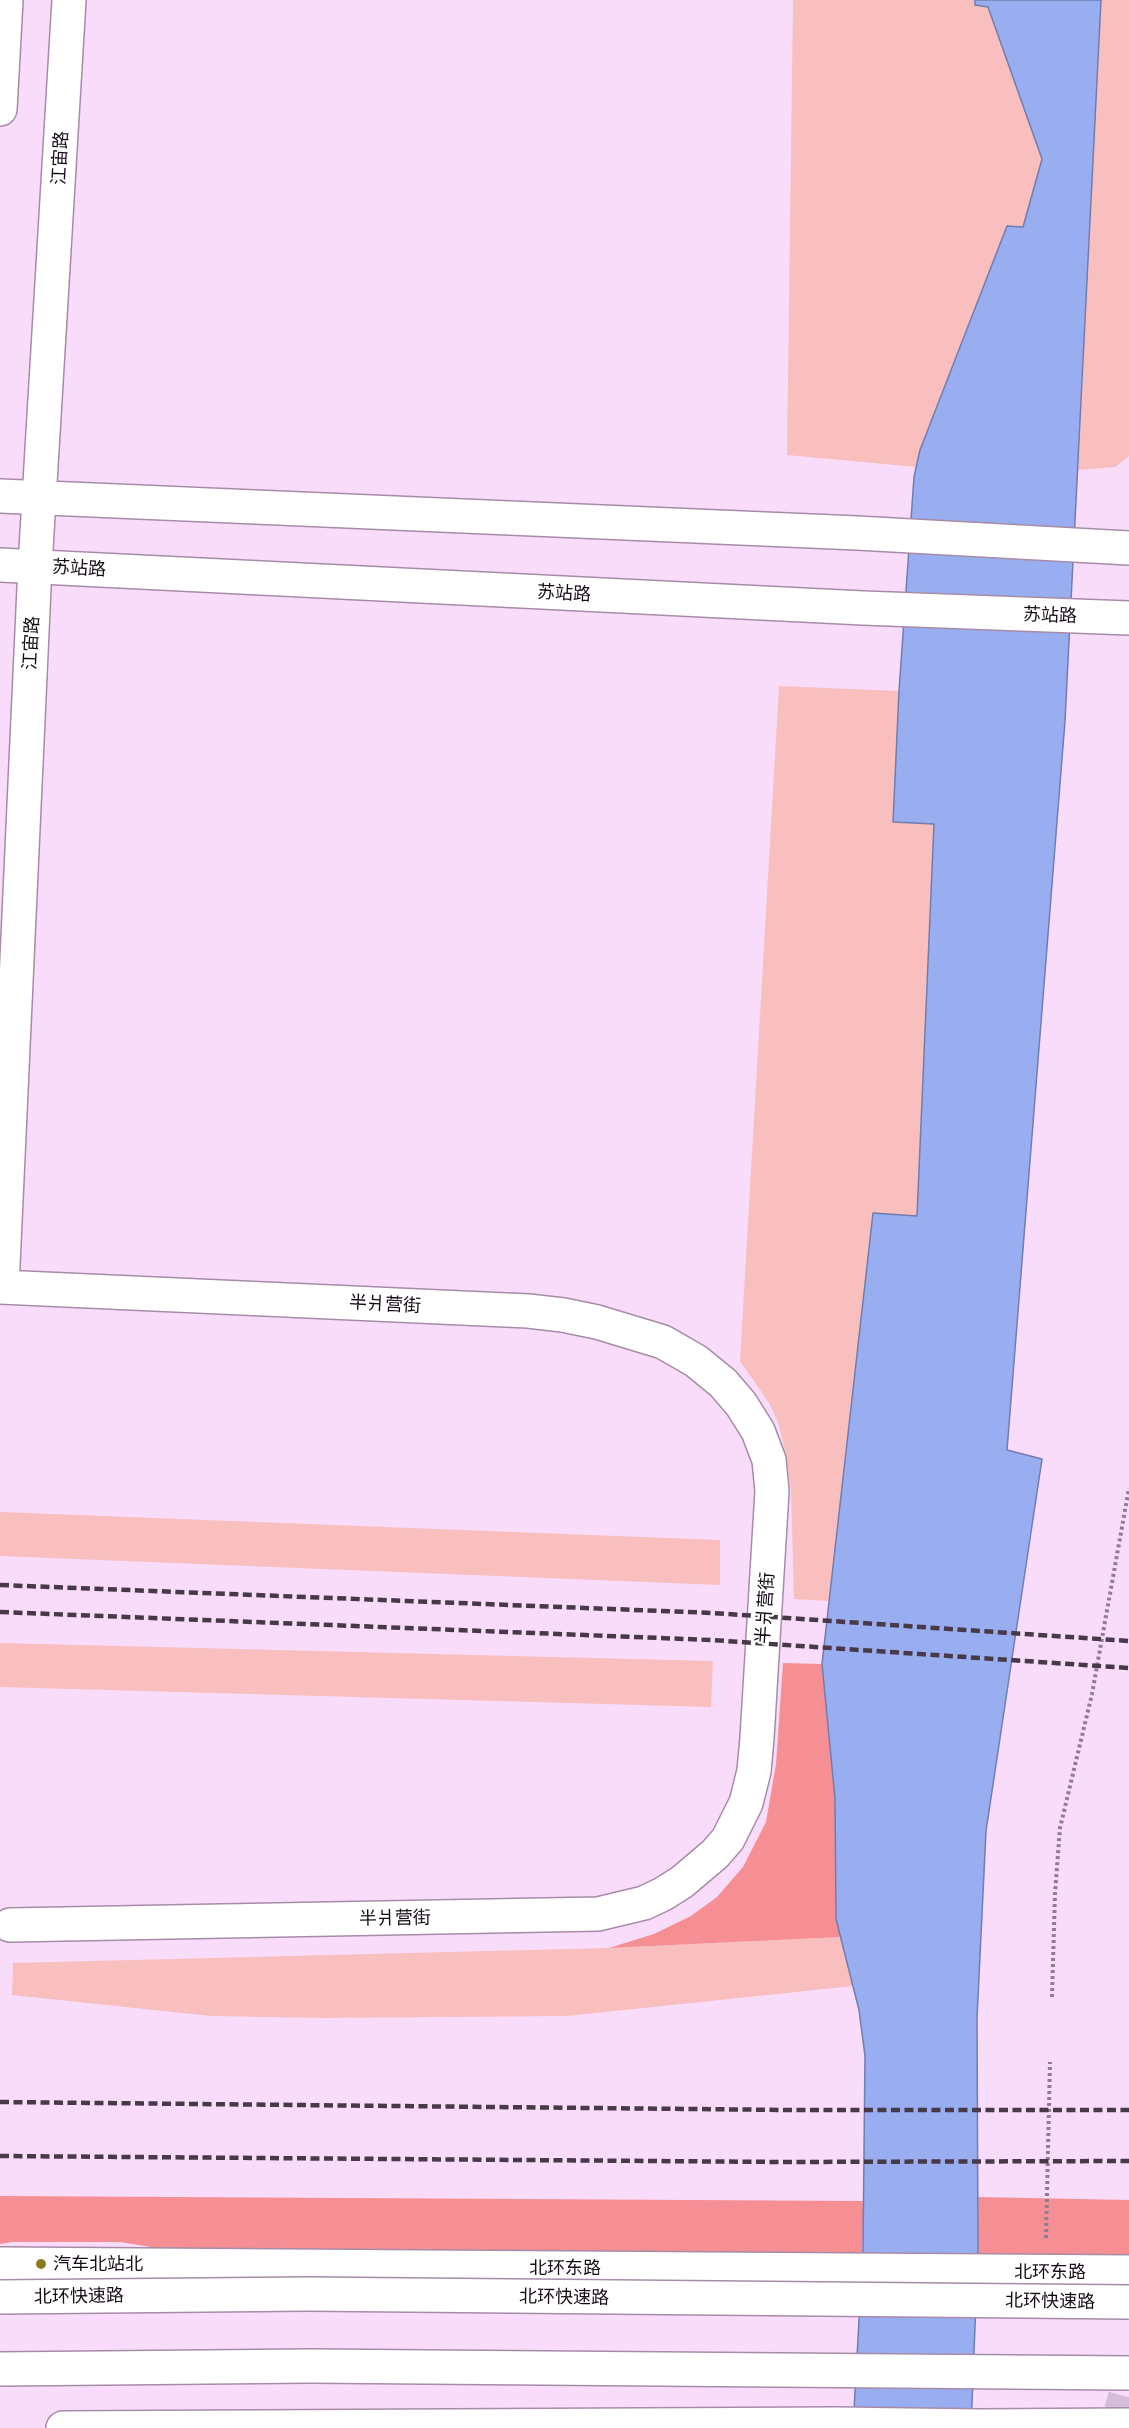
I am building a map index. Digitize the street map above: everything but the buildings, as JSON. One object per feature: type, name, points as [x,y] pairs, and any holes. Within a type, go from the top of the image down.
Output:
[{"type":"main road","points":[[0,109],[6,0]]},
{"type":"main road","name":"江宙路","points":[[1,1287],[35,566],[69,0]]},
{"type":"main road","points":[[0,496],[857,533],[1123,548]]},
{"type":"main road","name":"苏站路","points":[[0,565],[863,608],[1126,618]]},
{"type":"main road","name":"半爿营街","points":[[1,1287],[528,1311],[563,1315],[608,1325],[663,1342],[696,1361],[723,1383],[741,1404],[758,1431],[769,1460],[772,1491],[757,1738],[754,1771],[746,1803],[739,1822],[715,1854],[682,1882],[663,1894],[644,1903],[598,1914],[10,1924]]},
{"type":"main road","name":"北环东路","points":[[0,2264],[1129,2272]]},
{"type":"main road","name":"北环快速路","points":[[0,2297],[319,2294],[1129,2302]]},
{"type":"main road","points":[[0,2369],[322,2366],[1129,2373]]},
{"type":"main road","points":[[63,2428],[836,2424],[1129,2425]]},
{"type":"path","points":[[1052,1997],[1055,1893],[1060,1827],[1092,1694],[1129,1488]]},
{"type":"path","points":[[1045,2246],[1050,2062]]},
{"type":"shaded area","points":[[793,0],[975,0],[975,5],[988,6],[1042,159],[1023,228],[1007,226],[920,450],[916,467],[787,455]]},
{"type":"shaded area","points":[[1101,0],[1129,0],[1129,456],[1115,467],[1078,470]]},
{"type":"shaded area","points":[[779,686],[899,691],[893,822],[934,824],[917,1216],[873,1214],[829,1601],[794,1599],[791,1490],[786,1454],[778,1422],[769,1403],[740,1361]]},
{"type":"shaded area","points":[[0,1512],[720,1540],[720,1585],[0,1556]]},
{"type":"shaded area","points":[[0,1643],[713,1661],[711,1707],[0,1687]]},
{"type":"shaded area","points":[[783,1663],[822,1664],[835,1798],[836,1919],[841,1937],[609,1948],[654,1934],[691,1916],[717,1897],[743,1867],[766,1822],[776,1764]]},
{"type":"shaded area","points":[[841,1937],[853,1986],[567,2016],[325,2018],[211,2016],[12,1995],[13,1963],[609,1948]]},
{"type":"shaded area","points":[[0,2196],[864,2201],[862,2261],[212,2257],[120,2242],[0,2244]]},
{"type":"shaded area","points":[[978,2197],[1129,2200],[1129,2264],[977,2260]]},
{"type":"water","points":[[975,0],[1101,0],[1065,721],[1007,1450],[1042,1459],[986,1831],[977,2018],[978,2251],[971,2428],[853,2428],[863,2249],[865,2056],[859,2010],[836,1919],[835,1798],[822,1664],[873,1213],[917,1216],[934,824],[893,822],[899,691],[914,477],[920,450],[1007,226],[1023,227],[1042,159],[988,7],[975,5]]},
{"type":"tunnel","points":[[1116,2428],[1129,2380]]},
{"type":"railway","points":[[0,1585],[713,1613],[1129,1641]]},
{"type":"railway","points":[[0,1612],[711,1640],[1129,1668]]},
{"type":"railway","points":[[0,2102],[789,2110],[1129,2110]]},
{"type":"railway","points":[[0,2156],[783,2162],[1129,2161]]},
{"type":"place","name":"汽车北站北","points":[[41,2264]]}]
